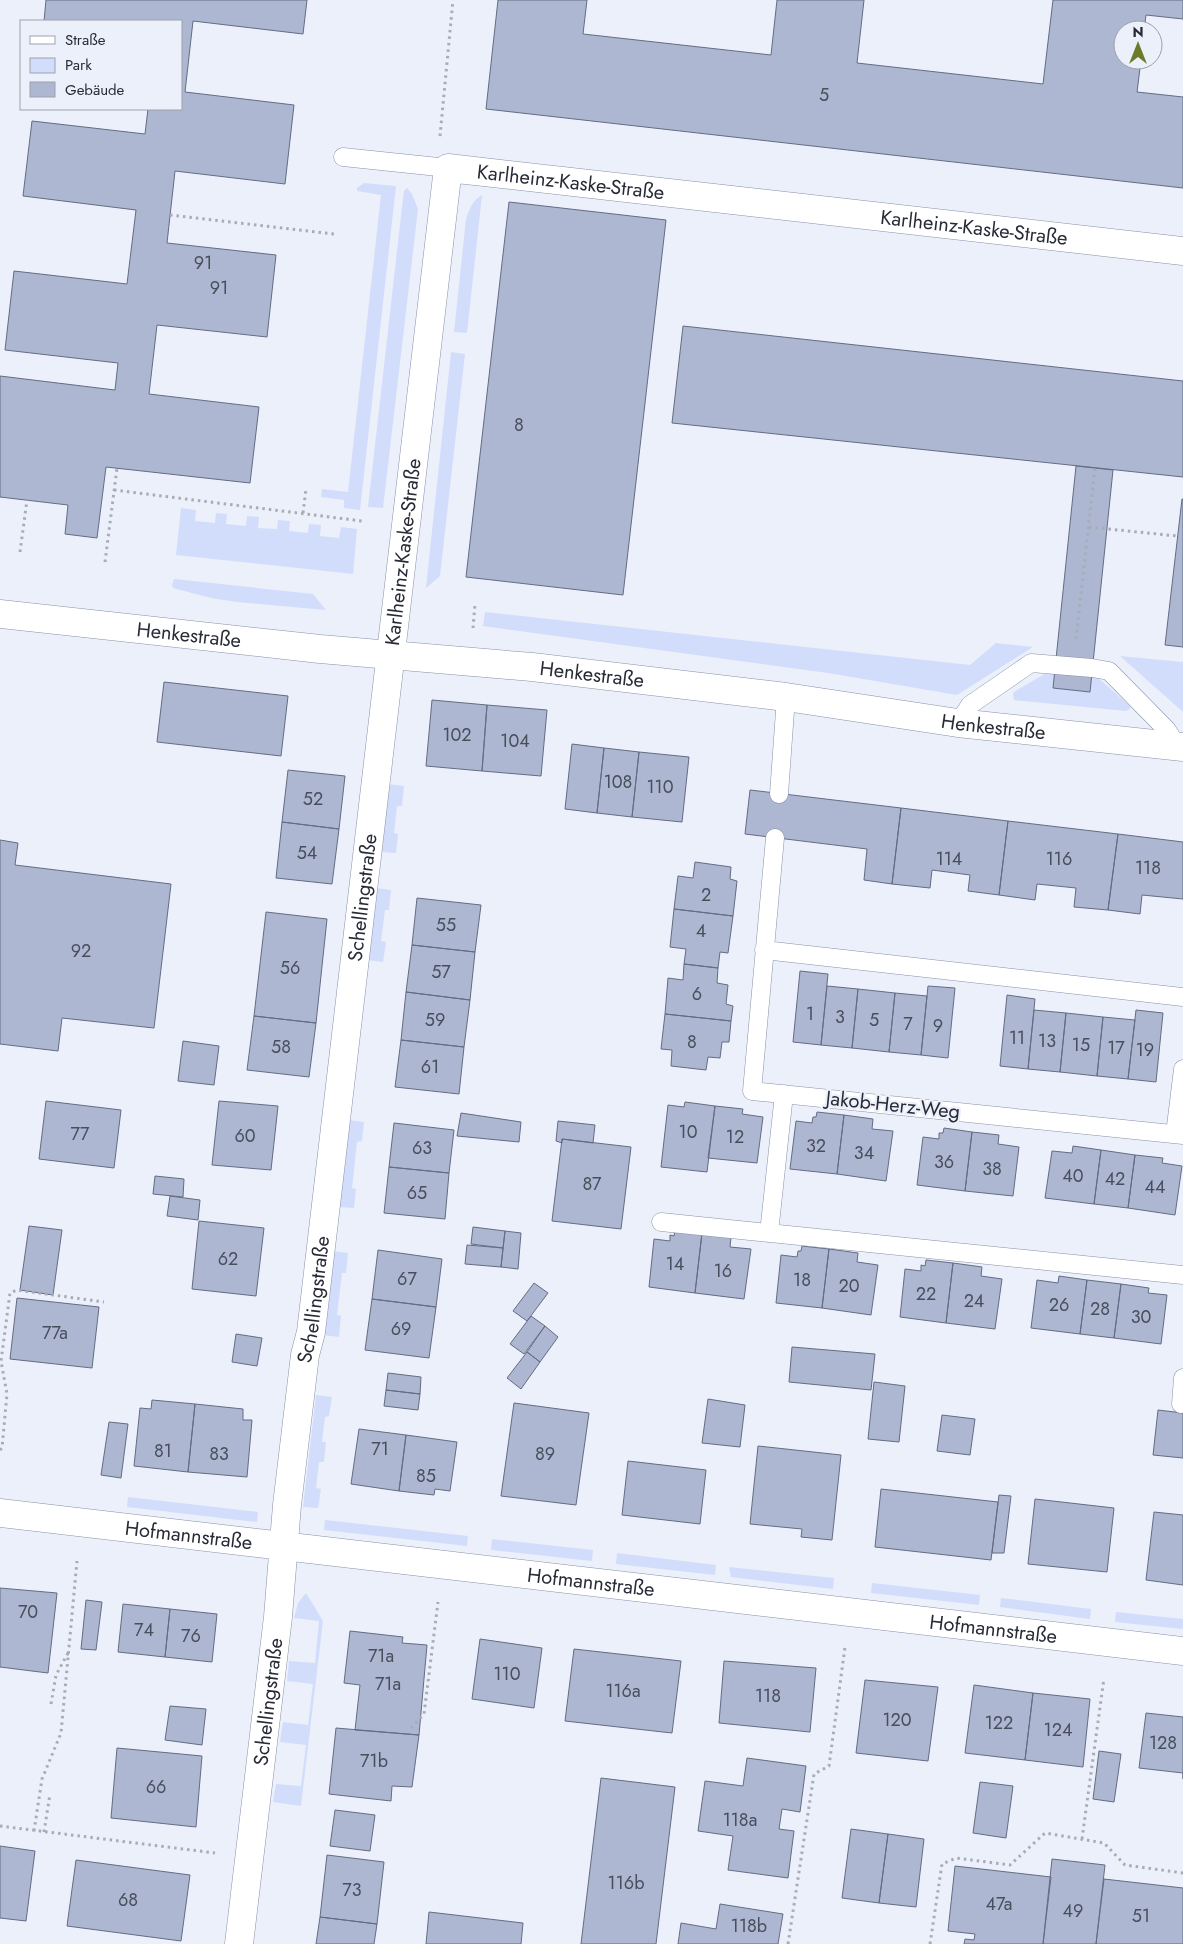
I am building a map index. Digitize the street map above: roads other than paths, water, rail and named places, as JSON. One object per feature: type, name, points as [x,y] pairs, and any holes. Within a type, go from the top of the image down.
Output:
[{"type":"street","name":"Karlheinz-Kaske-Straße","points":[[391,656],[448,168],[1183,251]]},
{"type":"street","name":"Henkestraße","points":[[0,614],[391,656],[532,667],[786,697],[958,723],[1180,747]]},
{"type":"street","name":"Schellingstraße","points":[[239,1944],[278,1617],[305,1355],[311,1332],[338,1090],[391,656]]},
{"type":"street","name":"Hofmannstraße","points":[[0,1513],[1183,1651]]},
{"type":"lane","points":[[343,156],[448,168]]},
{"type":"lane","points":[[958,723],[970,705],[1031,663],[1073,667],[1109,671],[1168,730],[1180,747]]},
{"type":"lane","points":[[779,794],[786,697]]},
{"type":"lane","name":"Jakob-Herz-Weg","points":[[775,838],[752,1091],[1179,1135],[1183,1069]]},
{"type":"lane","points":[[764,950],[1183,997]]},
{"type":"lane","points":[[769,1233],[784,1094]]},
{"type":"lane","points":[[660,1222],[1183,1275]]},
{"type":"lane","points":[[1181,1404],[1183,1378]]}]
